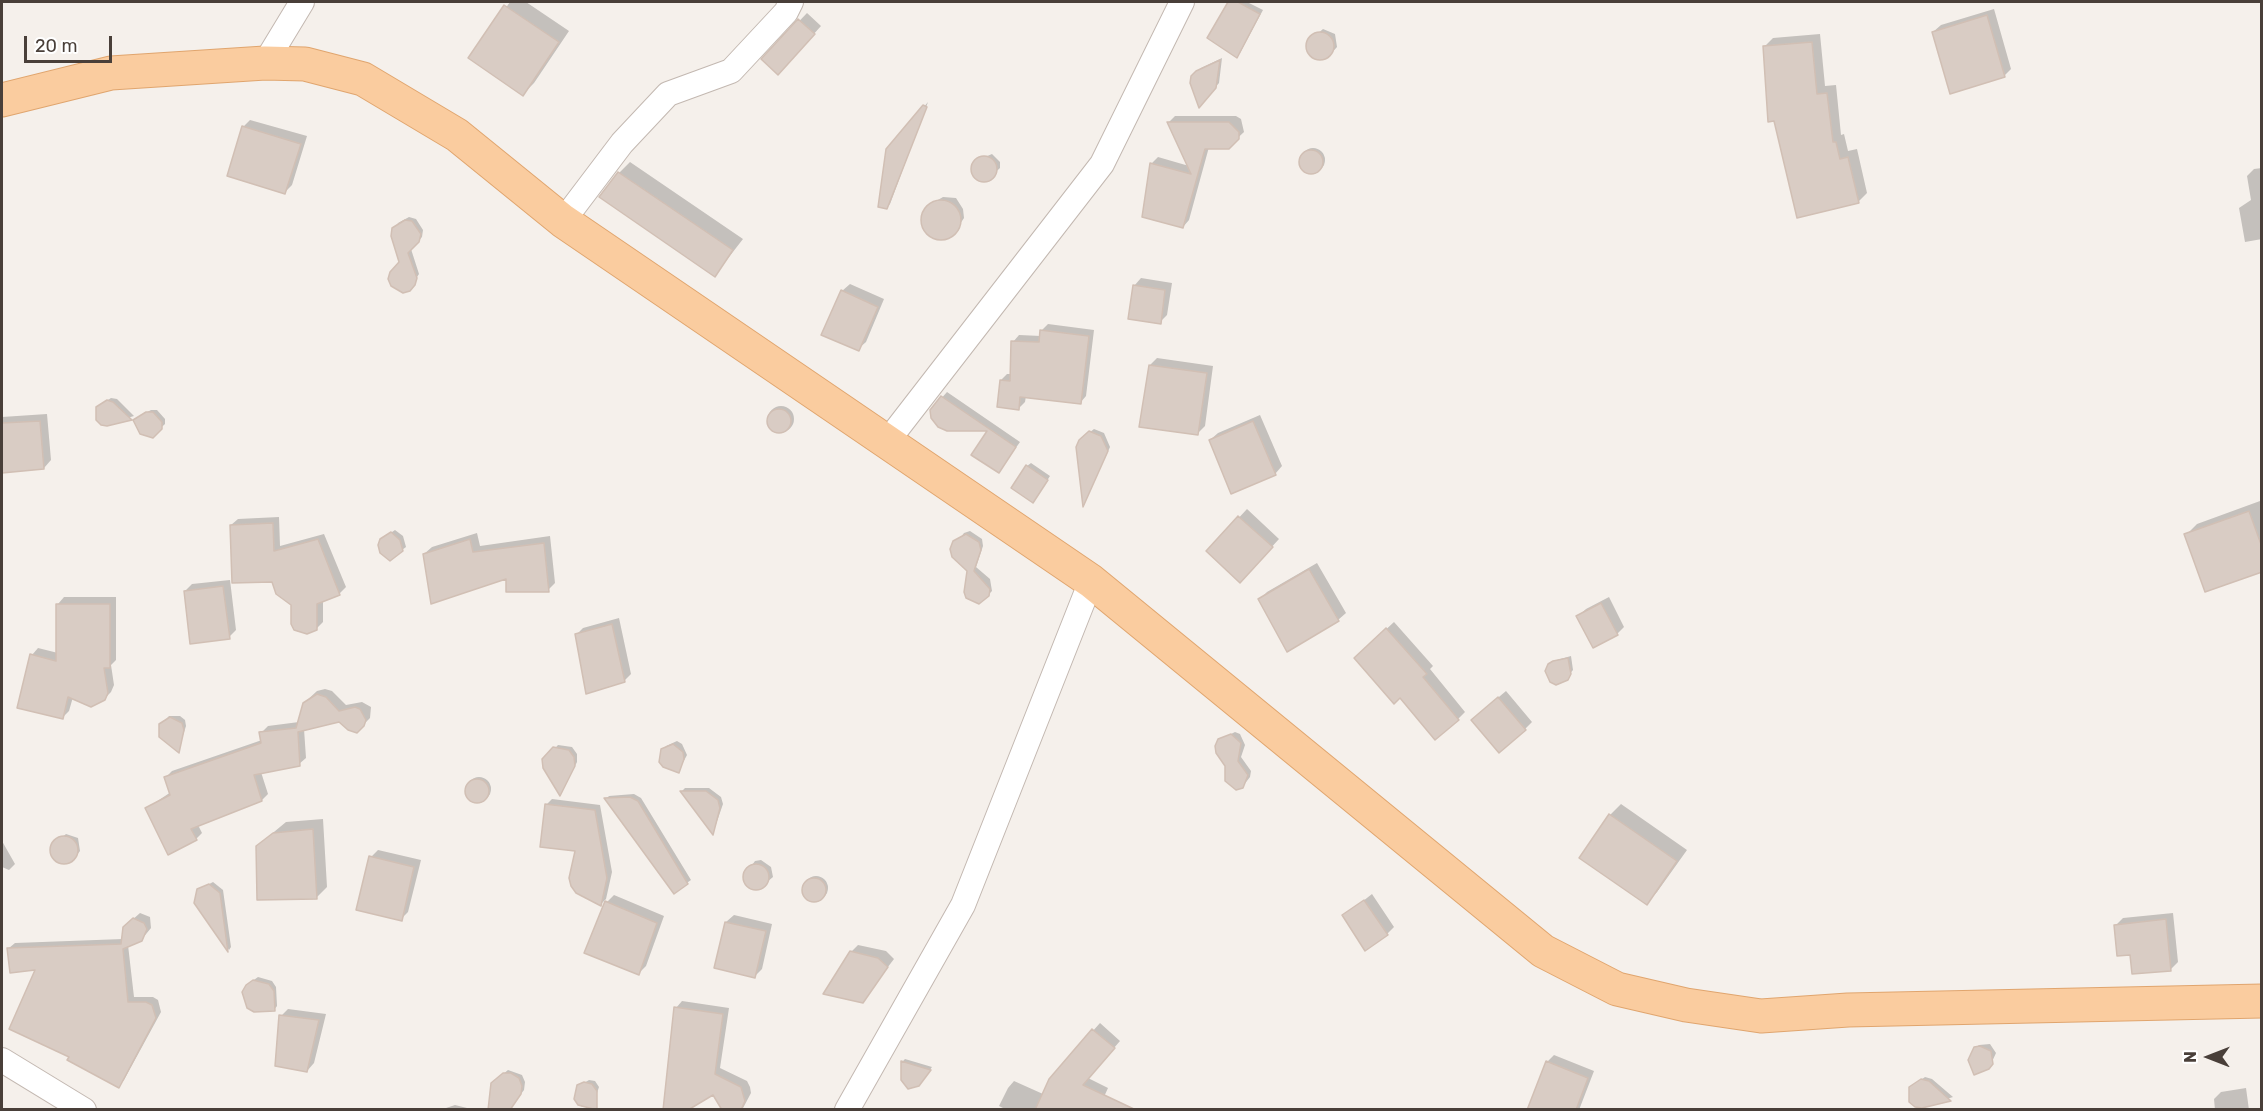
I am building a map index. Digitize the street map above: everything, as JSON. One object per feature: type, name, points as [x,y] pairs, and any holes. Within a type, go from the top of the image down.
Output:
[{"type":"main road","points":[[2,100],[111,73],[265,63],[305,64],[363,79],[457,135],[563,220],[1091,581],[1543,951],[1617,989],[1686,1005],[1761,1016],[1848,1010],[2262,1000]]},
{"type":"street","points":[[265,63],[302,2]]},
{"type":"street","points":[[563,220],[622,143],[668,94],[731,71],[786,12],[790,2]]},
{"type":"street","points":[[886,443],[1102,164],[1182,2]]},
{"type":"street","points":[[847,1110],[963,905],[1091,581]]},
{"type":"street","points":[[2,1060],[84,1110]]},
{"type":"building","points":[[1228,2],[1238,2],[1260,14],[1237,58],[1207,38]]},
{"type":"building","points":[[504,5],[559,42],[523,96],[468,58]]},
{"type":"building","points":[[1987,15],[2005,77],[1950,94],[1932,32]]},
{"type":"building","points":[[798,19],[815,34],[778,75],[761,59]]},
{"type":"building","points":[[1320,32],[1330,36],[1334,46],[1330,56],[1320,60],[1310,56],[1306,46],[1310,36]]},
{"type":"building","points":[[1812,42],[1817,94],[1827,93],[1833,142],[1836,142],[1840,159],[1848,157],[1859,203],[1797,218],[1774,121],[1768,122],[1763,46]]},
{"type":"building","points":[[1220,60],[1216,88],[1199,108],[1190,83],[1191,76],[1196,71]]},
{"type":"building","points":[[923,105],[927,107],[887,209],[878,207],[886,149]]},
{"type":"building","points":[[1167,122],[1229,122],[1239,132],[1239,139],[1229,149],[1205,149],[1183,228],[1142,217],[1150,163],[1191,174]]},
{"type":"building","points":[[242,126],[301,144],[285,194],[227,176]]},
{"type":"building","points":[[1311,150],[1320,153],[1323,162],[1320,171],[1311,174],[1302,171],[1299,162],[1302,153]]},
{"type":"building","points":[[984,156],[993,160],[997,169],[993,178],[984,182],[975,178],[971,169],[975,160]]},
{"type":"building","points":[[618,172],[733,250],[715,277],[599,197]]},
{"type":"building","points":[[941,200],[949,201],[955,206],[960,212],[960,228],[955,234],[949,239],[941,240],[933,239],[927,234],[922,228],[921,220],[922,212],[927,206],[933,201]]},
{"type":"building","points":[[405,220],[412,221],[421,234],[419,242],[408,253],[417,278],[415,285],[410,291],[403,293],[391,286],[388,279],[390,272],[399,262],[391,236],[392,228]]},
{"type":"building","points":[[1133,285],[1165,290],[1161,324],[1128,319]]},
{"type":"building","points":[[841,290],[878,307],[859,351],[821,335]]},
{"type":"building","points":[[1040,330],[1089,336],[1081,404],[1020,397],[1019,410],[997,407],[1000,380],[1010,381],[1011,341],[1039,342]]},
{"type":"building","points":[[1149,365],[1207,373],[1198,435],[1139,427]]},
{"type":"building","points":[[941,396],[1016,447],[999,473],[971,455],[987,431],[947,431],[938,427],[931,418],[930,410]]},
{"type":"building","points":[[107,400],[113,402],[132,420],[107,426],[101,425],[96,420],[96,407]]},
{"type":"building","points":[[779,409],[788,412],[791,421],[788,430],[779,433],[770,430],[767,421],[770,412]]},
{"type":"building","points":[[146,412],[153,412],[162,422],[162,429],[153,438],[140,434],[133,420]]},
{"type":"building","points":[[40,421],[44,469],[2,473],[2,423]]},
{"type":"building","points":[[1253,421],[1276,475],[1231,494],[1209,440]]},
{"type":"building","points":[[1089,431],[1101,436],[1108,451],[1083,507],[1076,447],[1079,440]]},
{"type":"building","points":[[1026,465],[1048,480],[1033,503],[1011,488]]},
{"type":"building","points":[[2249,511],[2262,547],[2262,572],[2205,592],[2184,534]]},
{"type":"building","points":[[1238,516],[1273,547],[1240,583],[1206,551]]},
{"type":"building","points":[[273,523],[274,551],[318,539],[340,595],[317,604],[317,630],[307,634],[294,630],[291,624],[291,605],[276,594],[272,582],[232,583],[230,525]]},
{"type":"building","points":[[391,532],[400,540],[403,551],[390,561],[380,553],[378,545],[380,539]]},
{"type":"building","points":[[966,534],[979,542],[981,550],[974,571],[990,589],[989,596],[979,604],[966,598],[964,592],[967,571],[952,557],[950,549],[953,541]]},
{"type":"building","points":[[470,539],[473,552],[544,543],[549,592],[506,592],[506,579],[431,604],[423,554]]},
{"type":"building","points":[[1309,569],[1339,621],[1287,652],[1258,599]]},
{"type":"building","points":[[223,586],[230,639],[190,644],[184,591]]},
{"type":"building","points":[[1601,603],[1618,635],[1593,648],[1576,616]]},
{"type":"building","points":[[56,604],[110,604],[110,668],[104,668],[108,693],[105,700],[91,707],[68,697],[63,719],[17,708],[30,654],[56,661]]},
{"type":"building","points":[[612,624],[625,682],[586,694],[575,634]]},
{"type":"building","points":[[1386,628],[1427,674],[1423,677],[1459,720],[1435,740],[1400,698],[1394,704],[1354,658]]},
{"type":"building","points":[[1568,658],[1571,674],[1568,680],[1556,685],[1550,682],[1545,671],[1548,664]]},
{"type":"building","points":[[317,694],[326,697],[339,711],[355,707],[360,709],[366,720],[364,726],[357,733],[348,730],[339,722],[298,732],[300,766],[254,775],[262,801],[191,829],[197,840],[168,855],[145,808],[170,795],[164,777],[261,743],[259,732],[296,728],[303,703]]},
{"type":"building","points":[[1498,697],[1526,730],[1499,753],[1471,720]]},
{"type":"building","points":[[170,717],[182,723],[184,730],[179,753],[159,737],[159,724]]},
{"type":"building","points":[[1231,734],[1241,743],[1238,761],[1248,775],[1243,788],[1236,790],[1225,781],[1225,766],[1216,753],[1215,746],[1218,739]]},
{"type":"building","points":[[673,744],[683,752],[684,759],[679,773],[663,767],[659,762],[661,749]]},
{"type":"building","points":[[553,747],[569,750],[574,757],[575,766],[560,796],[543,768],[542,759]]},
{"type":"building","points":[[477,779],[486,782],[489,791],[486,800],[477,803],[468,800],[465,791],[468,782]]},
{"type":"building","points":[[680,791],[706,791],[718,800],[720,808],[713,835]]},
{"type":"building","points":[[630,797],[638,801],[688,884],[674,894],[604,798]]},
{"type":"building","points":[[545,804],[595,810],[607,878],[601,906],[576,893],[571,886],[569,878],[575,851],[540,847]]},
{"type":"building","points":[[1609,814],[1677,861],[1647,905],[1579,858]]},
{"type":"building","points":[[313,829],[317,899],[257,900],[256,846],[273,833]]},
{"type":"building","points":[[64,836],[74,840],[78,850],[74,860],[64,864],[54,860],[50,850],[54,840]]},
{"type":"building","points":[[369,856],[414,867],[402,921],[356,910]]},
{"type":"building","points":[[756,864],[765,868],[769,877],[765,886],[756,890],[747,886],[743,877],[747,868]]},
{"type":"building","points":[[814,878],[823,881],[826,890],[823,899],[814,902],[805,899],[802,890],[805,881]]},
{"type":"building","points":[[209,884],[220,893],[228,952],[194,903],[197,889]]},
{"type":"building","points":[[1364,900],[1388,935],[1365,951],[1342,915]]},
{"type":"building","points":[[605,901],[657,923],[639,975],[584,953]]},
{"type":"building","points":[[133,918],[144,923],[147,929],[142,941],[123,949],[128,1002],[146,1002],[152,1005],[156,1018],[119,1088],[67,1060],[69,1057],[9,1029],[35,970],[10,973],[7,948],[121,944],[123,927]]},
{"type":"building","points":[[2166,919],[2171,971],[2132,974],[2130,955],[2117,956],[2114,925]]},
{"type":"building","points":[[725,922],[766,931],[755,978],[714,968]]},
{"type":"building","points":[[850,951],[878,958],[888,967],[863,1003],[823,994]]},
{"type":"building","points":[[253,980],[269,984],[274,991],[275,1011],[254,1012],[247,1008],[242,992]]},
{"type":"building","points":[[674,1007],[723,1014],[715,1074],[741,1087],[745,1101],[741,1110],[722,1110],[713,1095],[688,1110],[663,1110]]},
{"type":"building","points":[[279,1015],[319,1020],[307,1072],[275,1066]]},
{"type":"building","points":[[1092,1029],[1115,1048],[1083,1085],[1136,1110],[1035,1110],[1049,1079]]},
{"type":"building","points":[[1980,1046],[1991,1051],[1993,1064],[1989,1069],[1974,1075],[1968,1060],[1974,1047]]},
{"type":"building","points":[[901,1061],[931,1070],[919,1086],[908,1089],[901,1080]]},
{"type":"building","points":[[1546,1061],[1588,1078],[1576,1110],[1527,1110]]},
{"type":"building","points":[[503,1073],[511,1073],[519,1078],[522,1086],[521,1094],[510,1110],[488,1110],[491,1083]]},
{"type":"building","points":[[1921,1079],[1929,1081],[1951,1101],[1922,1108],[1915,1107],[1909,1102],[1909,1087]]},
{"type":"building","points":[[584,1082],[592,1084],[597,1091],[597,1110],[578,1105],[574,1099],[577,1085]]}]
